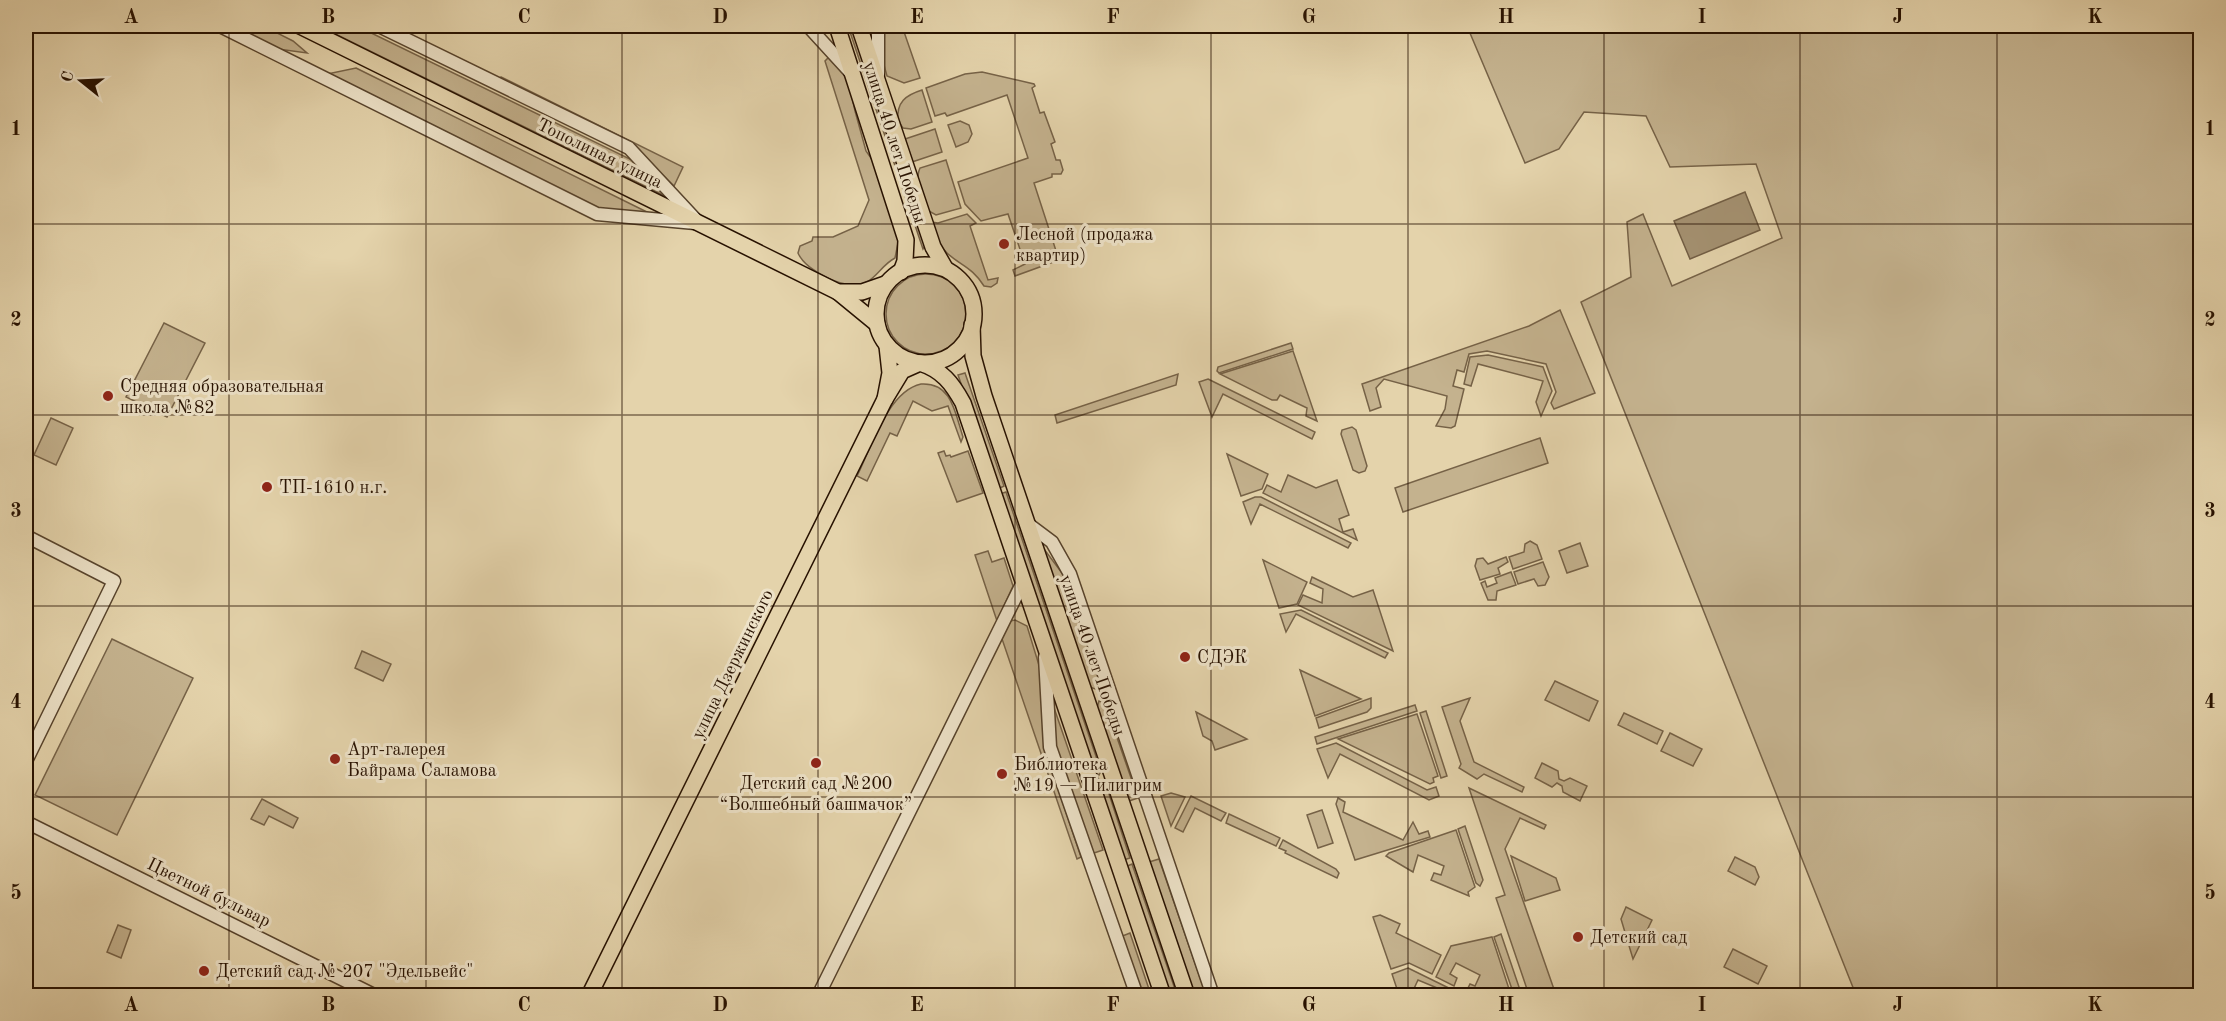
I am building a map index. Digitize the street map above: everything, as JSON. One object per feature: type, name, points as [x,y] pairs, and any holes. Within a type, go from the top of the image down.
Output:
[{"type":"main road","name":"Тополиная улица","points":[[300,26],[838,292],[862,292],[885,284]]},
{"type":"main road","name":"улица 40 лет Победы","points":[[837,26],[906,240],[905,261],[901,272]]},
{"type":"main road","name":"улица 40 лет Победы","points":[[859,26],[933,247],[945,268]]},
{"type":"main road","points":[[877,324],[878,300],[885,284],[901,272],[922,264],[945,268],[954,273],[969,291],[973,304],[972,325],[963,345],[954,354],[932,362],[920,363],[902,371],[885,399]]},
{"type":"main road","points":[[838,292],[877,324],[887,346],[898,355],[933,367],[946,377],[963,403],[1163,996]]},
{"type":"main road","name":"улица 40 лет Победы","points":[[972,325],[971,341],[978,378],[1187,996]]},
{"type":"main road","name":"улица Дзержинского","points":[[589,996],[885,399],[890,374],[887,346]]},
{"type":"main road","points":[[1092,784],[1113,776]]},
{"type":"street","points":[[220,26],[597,214],[699,224]]},
{"type":"street","points":[[379,26],[629,148],[699,224]]},
{"type":"street","points":[[808,26],[827,50],[854,76]]},
{"type":"street","name":"улица 40 лет Победы","points":[[878,26],[878,82]]},
{"type":"street","points":[[1028,524],[1052,542],[1071,574],[1213,996]]},
{"type":"street","points":[[26,536],[114,581],[26,761]]},
{"type":"street","points":[[818,996],[1023,582]]},
{"type":"street","points":[[1044,641],[1050,747],[1137,996]]},
{"type":"street","name":"Цветной бульвар","points":[[26,822],[375,996]]},
{"type":"shaded area","points":[[230,26],[279,28],[277,33],[293,41],[307,53],[278,49]]},
{"type":"shaded area","points":[[319,26],[357,26],[634,161],[669,198]]},
{"type":"shaded area","points":[[848,26],[852,26],[925,246],[923,249]]},
{"type":"shaded area","points":[[883,26],[902,26],[920,78],[904,83],[887,76],[884,65]]},
{"type":"shaded area","points":[[1467,26],[2200,26],[2200,995],[1856,995],[1581,302],[1631,277],[1627,222],[1643,214],[1672,286],[1782,238],[1756,164],[1670,167],[1646,116],[1584,112],[1559,149],[1525,163]]},
{"type":"shaded area","points":[[829,57],[847,73],[866,151],[880,171],[900,233],[895,258],[867,282],[859,284],[839,282],[818,273],[802,260],[798,253],[800,246],[812,241],[813,237],[833,237],[858,226],[869,200],[825,61]]},
{"type":"shaded area","points":[[356,68],[653,215],[601,211],[327,74]]},
{"type":"shaded area","points":[[982,72],[1034,84],[1032,88],[1040,113],[1044,112],[1055,142],[1051,144],[1056,160],[1060,160],[1063,170],[1061,174],[1052,174],[1052,177],[1034,183],[1059,260],[1015,276],[1013,270],[1025,264],[1008,214],[981,221],[965,204],[958,182],[1028,158],[1007,95],[947,116],[945,113],[935,116],[926,88],[965,74]]},
{"type":"shaded area","points":[[501,77],[683,167],[674,186],[639,152],[500,79]]},
{"type":"shaded area","points":[[922,90],[932,122],[911,129],[903,128],[898,121],[900,104],[911,94]]},
{"type":"shaded area","points":[[960,121],[969,125],[972,134],[968,142],[956,147],[948,125]]},
{"type":"shaded area","points":[[935,129],[942,152],[912,162],[905,139]]},
{"type":"shaded area","points":[[946,160],[961,208],[936,215],[927,210],[920,189],[918,173],[920,168]]},
{"type":"shaded area","points":[[1745,192],[1760,230],[1690,259],[1674,221]]},
{"type":"shaded area","points":[[967,214],[976,223],[970,226],[988,280],[998,278],[997,283],[991,287],[984,286],[971,271],[944,250],[931,222],[938,223]]},
{"type":"shaded area","points":[[926,274],[941,277],[954,286],[963,299],[966,314],[963,329],[954,342],[941,351],[926,354],[911,351],[898,342],[889,329],[886,314],[889,299],[898,286],[911,277]]},
{"type":"shaded area","points":[[1560,310],[1595,393],[1554,409],[1551,403],[1556,392],[1546,364],[1487,351],[1469,354],[1464,372],[1457,370],[1453,386],[1464,389],[1455,426],[1451,428],[1436,426],[1445,409],[1447,396],[1384,379],[1376,388],[1381,407],[1370,411],[1362,384],[1529,326]]},
{"type":"shaded area","points":[[164,323],[205,343],[167,417],[126,397]]},
{"type":"shaded area","points":[[1291,343],[1293,349],[1219,373],[1217,371],[1218,367]]},
{"type":"shaded area","points":[[1293,351],[1317,421],[1306,416],[1307,408],[1280,395],[1277,400],[1272,400],[1220,374]]},
{"type":"shaded area","points":[[1488,355],[1543,367],[1552,391],[1541,416],[1536,402],[1543,381],[1478,364],[1471,386],[1464,384],[1470,357]]},
{"type":"shaded area","points":[[965,373],[1004,486],[998,489],[958,375]]},
{"type":"shaded area","points":[[1178,374],[1176,385],[1057,423],[1055,415]]},
{"type":"shaded area","points":[[1208,379],[1315,432],[1312,439],[1223,394],[1212,417],[1199,382]]},
{"type":"shaded area","points":[[921,384],[940,388],[951,401],[963,437],[961,442],[948,406],[932,411],[913,401],[897,436],[890,433],[867,481],[857,476],[890,409],[899,397],[909,389]]},
{"type":"shaded area","points":[[51,418],[73,428],[56,465],[34,455]]},
{"type":"shaded area","points":[[1352,427],[1356,430],[1367,466],[1365,471],[1359,473],[1353,470],[1341,434],[1342,430]]},
{"type":"shaded area","points":[[1540,438],[1548,463],[1403,512],[1395,488]]},
{"type":"shaded area","points":[[944,451],[946,456],[951,457],[968,451],[983,493],[957,502],[938,453]]},
{"type":"shaded area","points":[[1227,454],[1268,474],[1262,489],[1241,496]]},
{"type":"shaded area","points":[[1288,475],[1316,488],[1337,480],[1349,515],[1339,519],[1343,532],[1353,529],[1357,540],[1263,493],[1267,485],[1281,492]]},
{"type":"shaded area","points":[[1006,492],[1101,771],[1099,775],[1094,773],[1000,494]]},
{"type":"shaded area","points":[[1261,497],[1351,543],[1348,548],[1260,504],[1251,524],[1243,502]]},
{"type":"shaded area","points":[[1530,541],[1537,545],[1542,559],[1513,569],[1509,557],[1524,552],[1525,544]]},
{"type":"shaded area","points":[[1580,543],[1588,566],[1567,573],[1559,551]]},
{"type":"shaded area","points":[[1041,545],[1065,577],[1101,685],[1098,690],[1090,687]]},
{"type":"shaded area","points":[[988,551],[992,562],[1004,558],[1013,586],[997,621],[975,555]]},
{"type":"shaded area","points":[[1506,557],[1508,562],[1498,568],[1500,574],[1480,580],[1475,566],[1477,559],[1483,558],[1488,564]]},
{"type":"shaded area","points":[[1263,560],[1307,582],[1297,604],[1279,608]]},
{"type":"shaded area","points":[[1543,562],[1549,577],[1545,585],[1538,586],[1534,579],[1518,584],[1514,572]]},
{"type":"shaded area","points":[[1511,572],[1516,585],[1497,591],[1496,600],[1488,600],[1481,583],[1485,581],[1487,587],[1497,583],[1495,578]]},
{"type":"shaded area","points":[[1312,577],[1353,597],[1373,590],[1393,651],[1298,605],[1303,595],[1322,603],[1323,589],[1310,583]]},
{"type":"shaded area","points":[[1301,610],[1388,653],[1385,658],[1296,614],[1286,632],[1280,614]]},
{"type":"shaded area","points":[[1015,620],[1027,626],[1042,675],[1044,747],[1081,857],[1077,859],[1000,633],[1010,621]]},
{"type":"shaded area","points":[[112,639],[193,678],[117,835],[35,795]]},
{"type":"shaded area","points":[[362,651],[391,664],[383,681],[355,668]]},
{"type":"shaded area","points":[[1300,670],[1361,699],[1315,716]]},
{"type":"shaded area","points":[[1555,681],[1598,701],[1589,721],[1545,700]]},
{"type":"shaded area","points":[[1371,698],[1371,708],[1367,712],[1319,728],[1316,718]]},
{"type":"shaded area","points":[[1470,698],[1460,721],[1474,762],[1524,787],[1522,792],[1484,774],[1477,779],[1459,768],[1461,764],[1442,707]]},
{"type":"shaded area","points":[[1051,699],[1103,850],[1091,854],[1054,745]]},
{"type":"shaded area","points":[[1099,701],[1105,703],[1138,798],[1129,801],[1097,708]]},
{"type":"shaded area","points":[[1415,705],[1417,711],[1317,744],[1315,737]]},
{"type":"shaded area","points":[[1426,711],[1447,776],[1441,778],[1420,713]]},
{"type":"shaded area","points":[[1196,712],[1247,739],[1215,750],[1212,741],[1203,736]]},
{"type":"shaded area","points":[[1624,713],[1663,731],[1657,744],[1618,725]]},
{"type":"shaded area","points":[[1417,714],[1438,776],[1433,778],[1434,782],[1430,784],[1338,739]]},
{"type":"shaded area","points":[[1670,733],[1702,749],[1693,766],[1661,751]]},
{"type":"shaded area","points":[[1336,743],[1427,790],[1436,787],[1439,796],[1429,800],[1340,754],[1328,778],[1317,749]]},
{"type":"shaded area","points":[[1542,763],[1558,771],[1559,779],[1564,781],[1570,778],[1587,786],[1580,801],[1563,792],[1562,786],[1557,783],[1552,787],[1535,778]]},
{"type":"shaded area","points":[[1102,786],[1107,788],[1130,858],[1123,860],[1100,789]]},
{"type":"shaded area","points":[[1469,788],[1546,825],[1544,829],[1520,818],[1505,849],[1556,995],[1529,995],[1496,898],[1505,895]]},
{"type":"shaded area","points":[[1171,793],[1185,797],[1171,826],[1161,796]]},
{"type":"shaded area","points":[[1191,796],[1226,813],[1221,821],[1195,808],[1183,832],[1175,828]]},
{"type":"shaded area","points":[[1338,798],[1345,802],[1343,812],[1403,840],[1413,822],[1419,834],[1428,831],[1430,837],[1355,860],[1336,804]]},
{"type":"shaded area","points":[[262,799],[298,818],[293,828],[269,816],[264,825],[251,819]]},
{"type":"shaded area","points":[[1322,810],[1333,843],[1318,848],[1307,815]]},
{"type":"shaded area","points":[[1229,814],[1280,838],[1276,846],[1226,823]]},
{"type":"shaded area","points":[[1465,826],[1483,880],[1480,886],[1476,883],[1458,829]]},
{"type":"shaded area","points":[[1456,830],[1475,887],[1468,892],[1469,896],[1431,880],[1434,873],[1441,875],[1444,866],[1418,855],[1413,872],[1386,856],[1389,853]]},
{"type":"shaded area","points":[[1283,840],[1336,869],[1339,873],[1337,878],[1285,853],[1286,851],[1279,848]]},
{"type":"shaded area","points":[[1511,856],[1556,878],[1560,890],[1525,901]]},
{"type":"shaded area","points":[[1735,857],[1755,867],[1759,877],[1755,885],[1728,871]]},
{"type":"shaded area","points":[[1159,859],[1206,995],[1194,995],[1149,862]]},
{"type":"shaded area","points":[[1132,864],[1177,995],[1169,995],[1125,867]]},
{"type":"shaded area","points":[[1626,907],[1652,920],[1633,959],[1621,919]]},
{"type":"shaded area","points":[[1380,915],[1400,924],[1396,933],[1441,955],[1432,974],[1409,963],[1391,969],[1373,917]]},
{"type":"shaded area","points":[[118,925],[131,930],[121,958],[107,952]]},
{"type":"shaded area","points":[[1130,933],[1151,995],[1140,995],[1120,937]]},
{"type":"shaded area","points":[[1501,934],[1521,995],[1514,995],[1494,937]]},
{"type":"shaded area","points":[[1492,937],[1511,995],[1474,995],[1466,992],[1470,984],[1475,986],[1480,975],[1456,963],[1450,974],[1457,978],[1454,986],[1436,977],[1451,946]]},
{"type":"shaded area","points":[[1733,949],[1767,966],[1758,984],[1724,967]]},
{"type":"shaded area","points":[[1408,968],[1463,995],[1454,995],[1418,980],[1411,995],[1399,995],[1392,974]]},
{"type":"place","name":"Лесной (продажа квартир)","points":[[1004,244]]},
{"type":"place","name":"Средняя образовательная школа №82","points":[[108,396]]},
{"type":"place","name":"ТП-1610 н.г.","points":[[267,487]]},
{"type":"place","name":"СДЭК","points":[[1185,657]]},
{"type":"place","name":"Арт-галерея Байрама Саламова","points":[[335,759]]},
{"type":"place","name":"Детский сад №200 “Волшебный башмачок”","points":[[816,763]]},
{"type":"place","name":"Библиотека №19 — Пилигрим","points":[[1002,774]]},
{"type":"place","name":"Детский сад","points":[[1578,937]]},
{"type":"place","name":"Детский сад № 207 \"Эдельвейс\"","points":[[204,971]]}]
